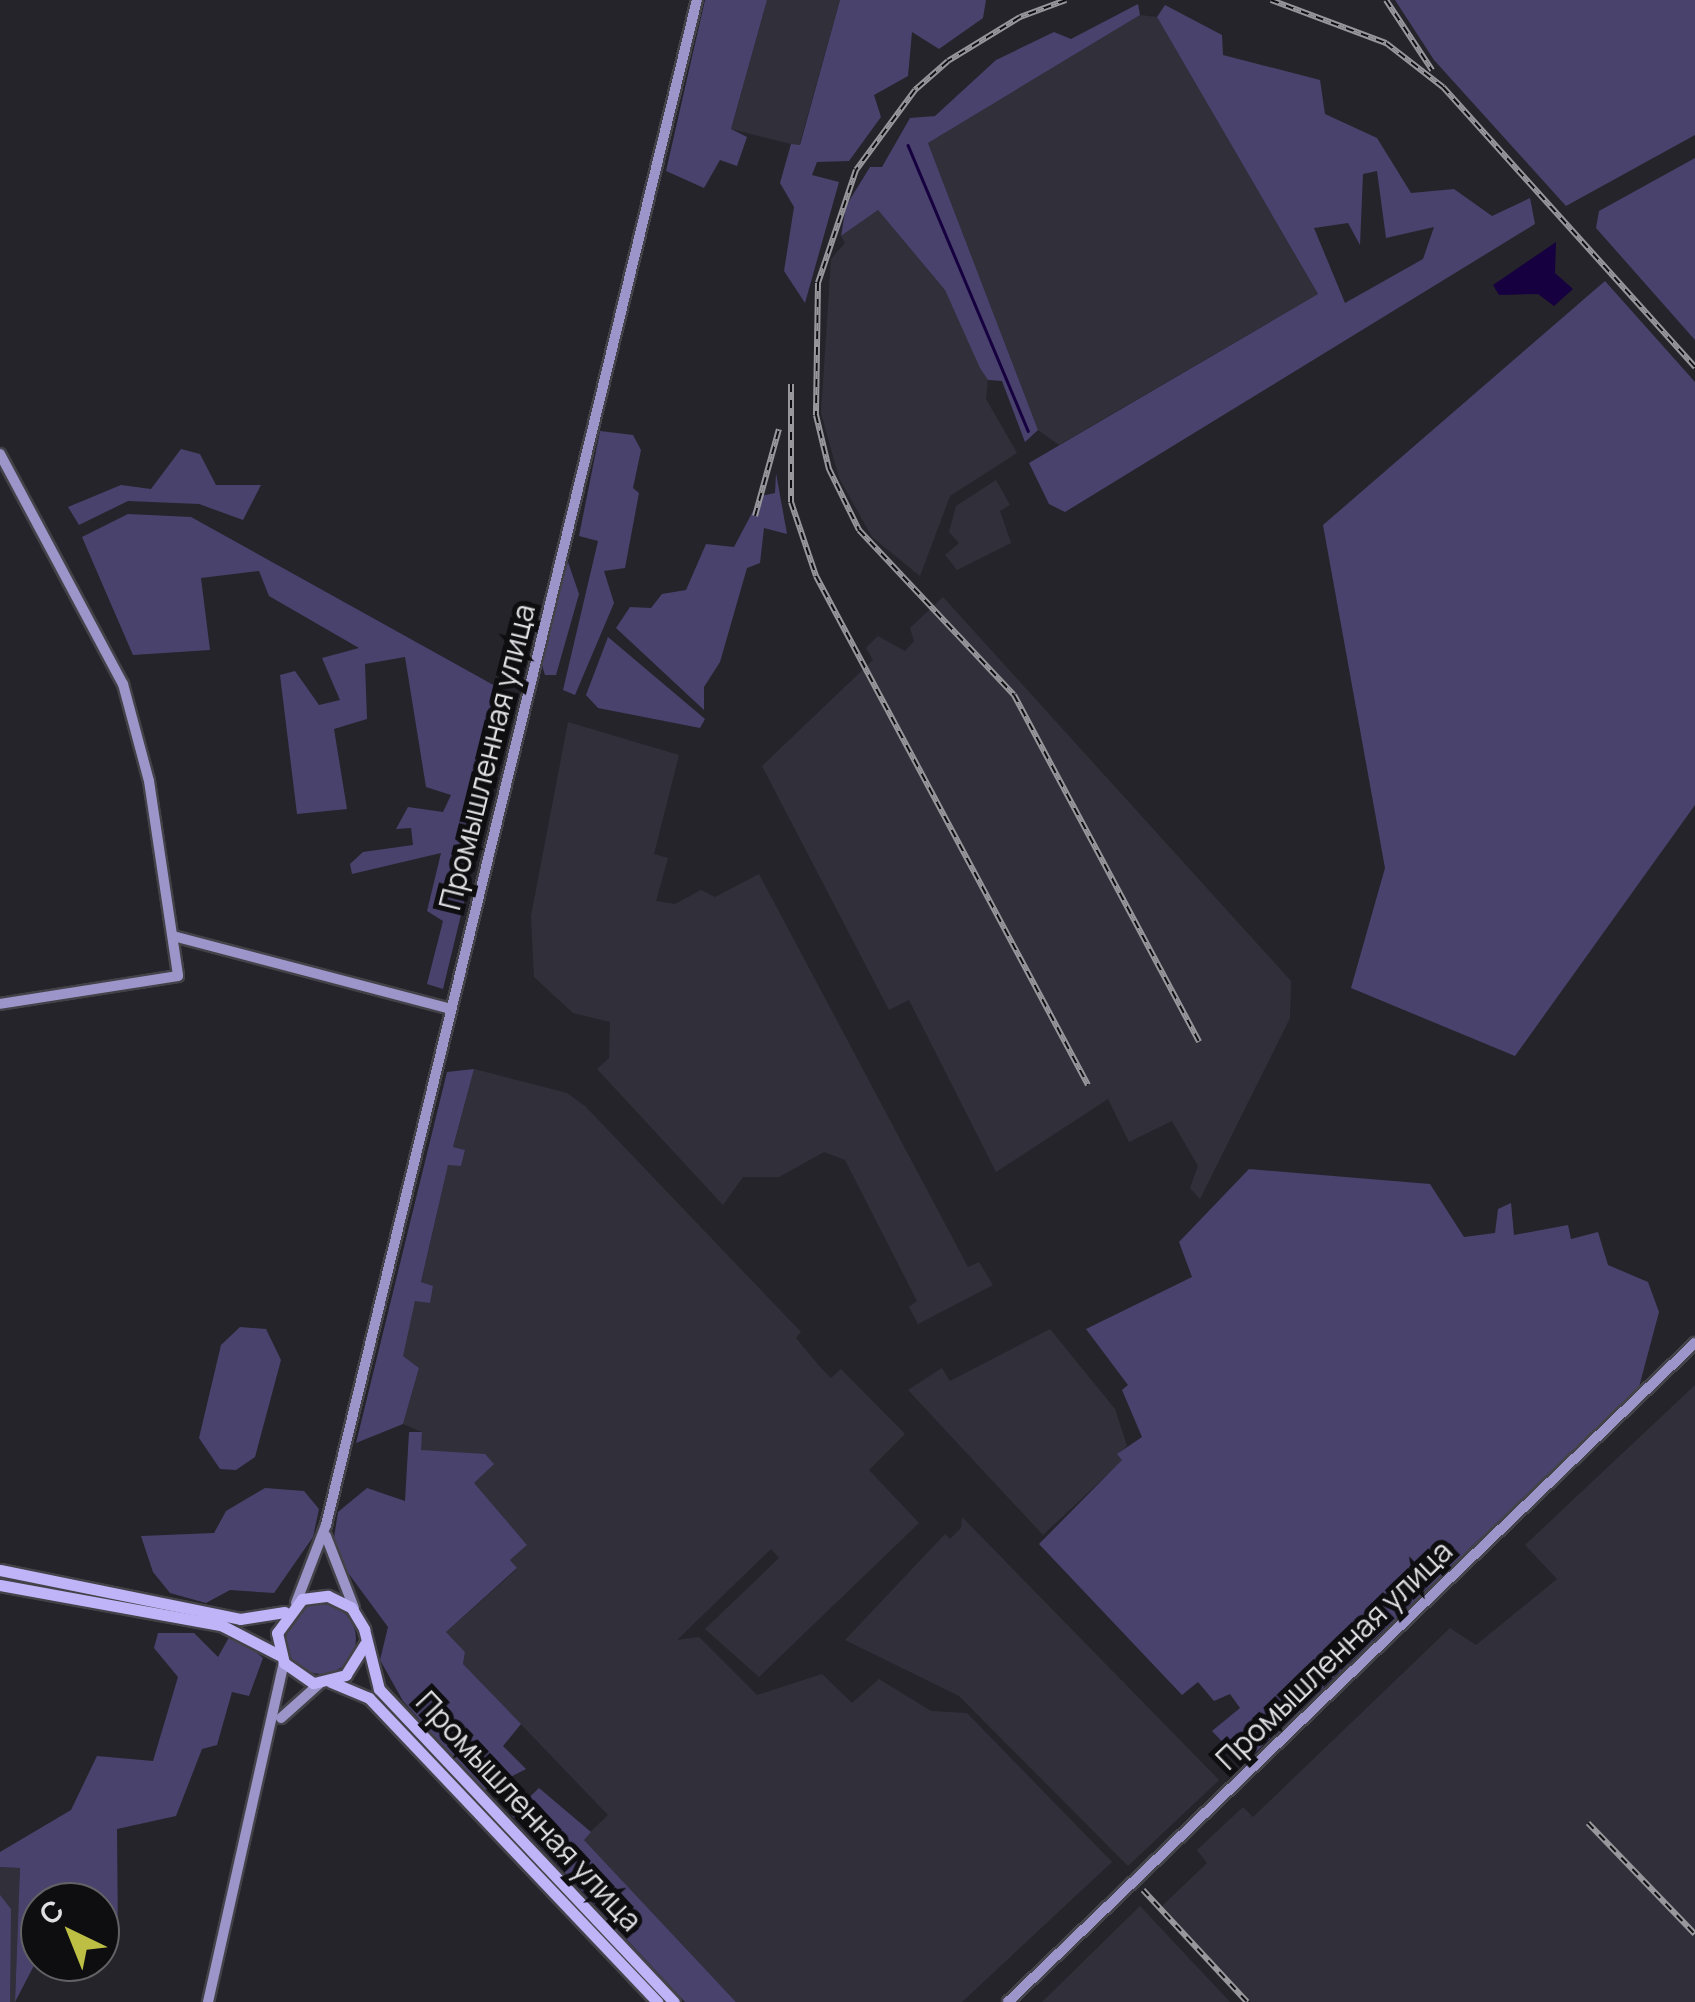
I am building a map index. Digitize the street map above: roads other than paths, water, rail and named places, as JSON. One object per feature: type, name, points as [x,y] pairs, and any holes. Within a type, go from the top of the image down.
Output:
[{"type":"main road","points":[[0,1570],[202,1616],[254,1620],[328,1596],[357,1613],[365,1644],[353,1670],[326,1683],[282,1661],[255,1638],[202,1616]]},
{"type":"main road","points":[[0,1584],[169,1609]]},
{"type":"main road","points":[[282,1661],[277,1633],[292,1606]]},
{"type":"main road","name":"Промышленная улица","points":[[365,1644],[380,1689],[656,2002]]},
{"type":"main road","name":"Промышленная улица","points":[[326,1683],[369,1698],[674,2002]]},
{"type":"street","name":"Промышленная улица","points":[[292,1606],[326,1526],[697,0]]},
{"type":"street","points":[[0,454],[123,684],[148,782],[178,976],[0,1004]]},
{"type":"street","points":[[173,936],[451,1010]]},
{"type":"street","name":"Промышленная улица","points":[[1008,2002],[1695,1344]]},
{"type":"street","name":"Промышленная улица","points":[[326,1526],[328,1554],[357,1613]]},
{"type":"street","points":[[208,2002],[273,1738],[282,1661]]},
{"type":"street","points":[[273,1738],[294,1700],[326,1683]]},
{"type":"waterway","points":[[908,145],[1028,431]]},
{"type":"railway","points":[[1066,0],[1020,17],[948,61],[915,90],[856,170],[818,283],[816,415],[829,469],[859,530],[1014,695],[1199,1042]]},
{"type":"railway","points":[[1271,0],[1386,43],[1443,87],[1695,367]]},
{"type":"railway","points":[[1386,0],[1432,70]]},
{"type":"railway","points":[[791,384],[791,502],[816,576],[1088,1085]]},
{"type":"railway","points":[[755,516],[779,429]]},
{"type":"railway","points":[[1588,1823],[1695,1934]]},
{"type":"railway","points":[[1143,1890],[1247,2002]]}]
